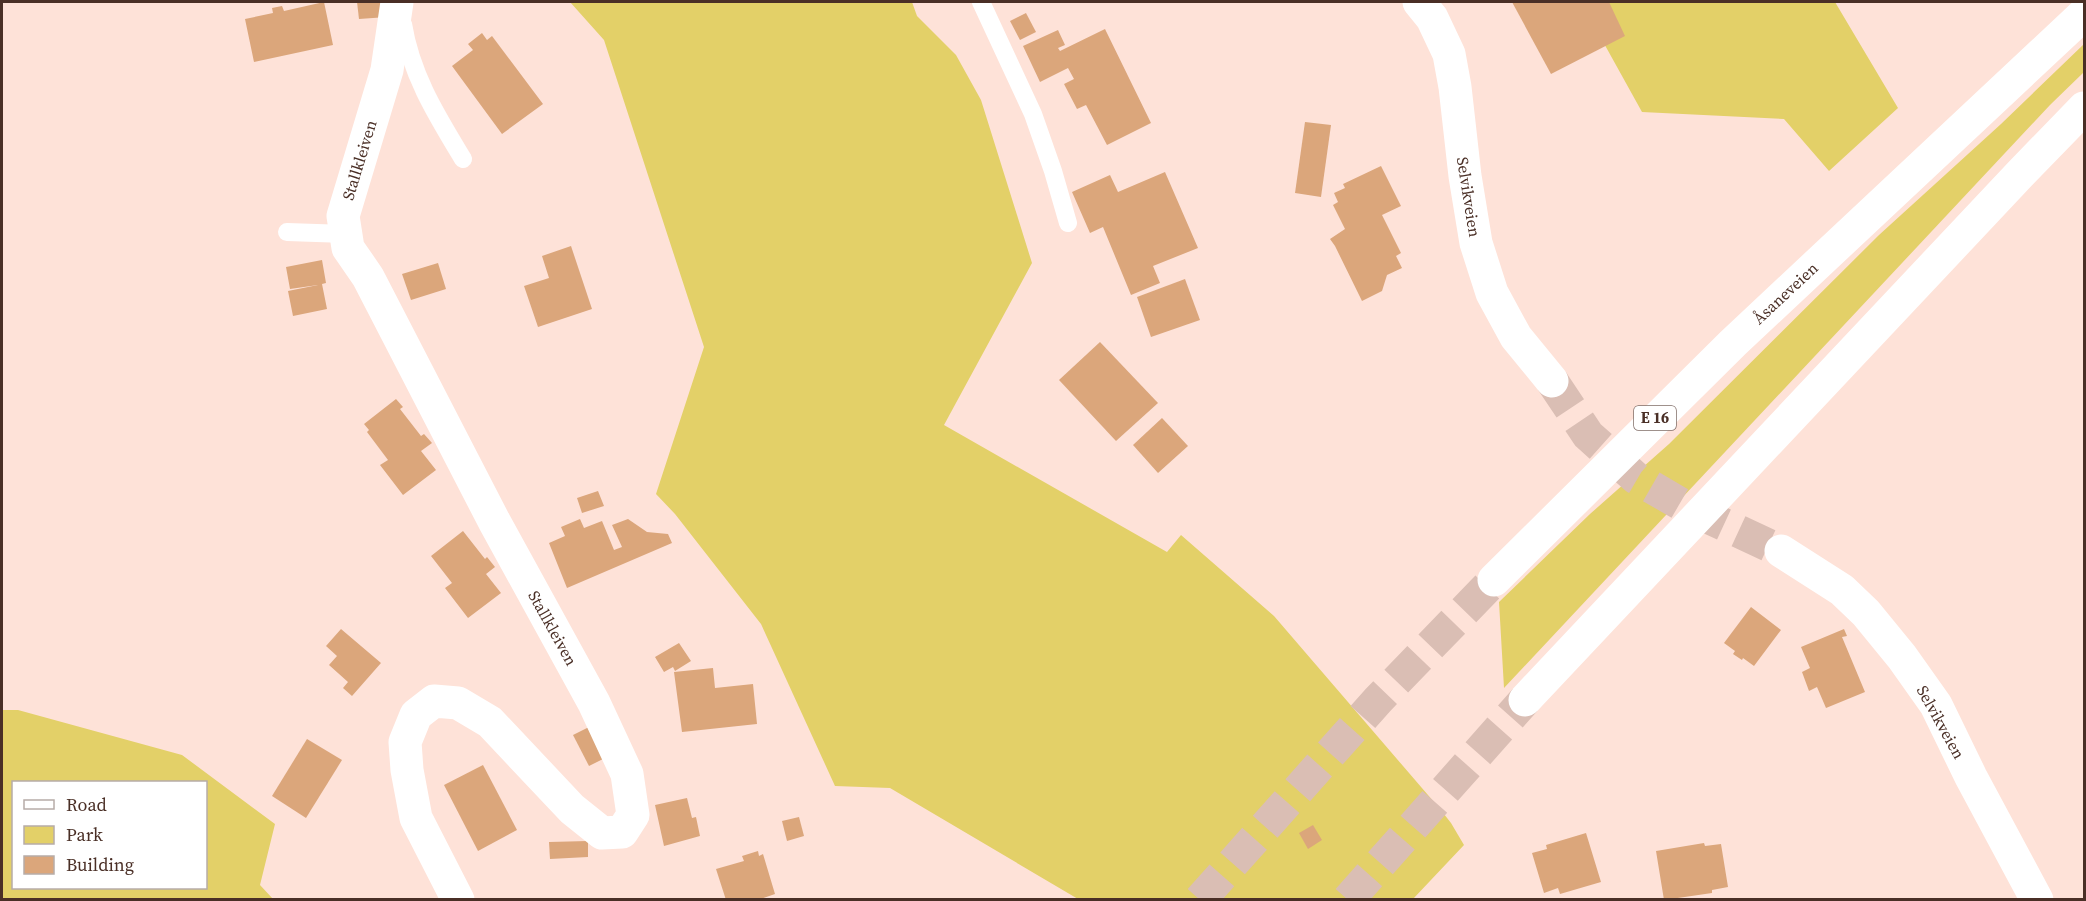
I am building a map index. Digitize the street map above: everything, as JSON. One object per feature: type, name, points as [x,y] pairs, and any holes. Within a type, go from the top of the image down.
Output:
[{"type":"main road","name":"Stallkleiven","points":[[398,2],[387,70],[343,216],[348,248],[368,277],[494,521],[594,703],[627,774],[633,815],[622,832],[602,833],[572,809],[490,722],[458,703],[434,701],[416,715],[405,742],[407,770],[416,818],[458,900]]},
{"type":"main road","name":"Selvikveien","points":[[1419,2],[1432,18],[1449,54],[1476,243],[1492,293],[1516,337],[1552,381]]},
{"type":"main road","name":"Åsaneveien","points":[[1494,580],[1733,343],[2085,14]]},
{"type":"main road","points":[[1526,700],[2020,174],[2085,108]]},
{"type":"main road","name":"Selvikveien","points":[[1781,551],[1842,590],[1866,613],[1902,657],[1936,705],[1971,777],[2037,900]]},
{"type":"lane","points":[[398,2],[407,49],[421,85],[463,159]]},
{"type":"lane","points":[[981,2],[1033,114],[1068,223]]},
{"type":"lane","points":[[287,232],[346,234]]},
{"type":"green space","points":[[570,2],[912,2],[917,16],[956,55],[981,100],[1032,263],[944,425],[1167,552],[1181,535],[1274,616],[1440,809],[1464,845],[1413,899],[1078,899],[890,788],[835,786],[761,624],[675,514],[656,494],[704,347],[604,40]]},
{"type":"green space","points":[[1581,2],[1835,2],[1898,108],[1829,171],[1784,119],[1642,112]]},
{"type":"green space","points":[[2084,44],[2084,72],[2050,105],[1504,688],[1499,602],[1590,514],[1669,444],[1879,235],[2001,124]]},
{"type":"green space","points":[[2,710],[18,710],[182,755],[275,824],[260,885],[273,899],[2,899]]},
{"type":"building","points":[[324,2],[333,45],[254,62],[245,19],[273,13],[272,8],[282,6],[284,11]]},
{"type":"building","points":[[357,2],[385,2],[387,17],[359,19]]},
{"type":"building","points":[[1512,2],[1609,2],[1625,36],[1551,74]]},
{"type":"building","points":[[1026,13],[1036,32],[1020,40],[1010,21]]},
{"type":"building","points":[[1105,29],[1151,123],[1107,145],[1086,105],[1077,109],[1064,84],[1074,79],[1068,68],[1040,82],[1023,46],[1058,30],[1065,45],[1058,48],[1060,51]]},
{"type":"building","points":[[482,33],[487,40],[492,36],[543,104],[502,134],[452,66],[473,50],[468,44]]},
{"type":"building","points":[[1305,122],[1331,125],[1321,197],[1295,193]]},
{"type":"building","points":[[1381,166],[1401,206],[1382,215],[1401,253],[1396,256],[1402,268],[1387,275],[1382,291],[1362,301],[1330,239],[1345,229],[1333,205],[1338,202],[1334,193],[1345,188],[1343,184]]},
{"type":"building","points":[[1165,172],[1198,248],[1153,266],[1160,283],[1131,295],[1103,227],[1090,233],[1072,192],[1110,175],[1118,192]]},
{"type":"building","points":[[571,246],[592,309],[538,327],[524,286],[549,278],[542,256]]},
{"type":"building","points":[[322,260],[326,283],[322,284],[327,309],[293,316],[288,291],[318,285],[290,289],[286,267]]},
{"type":"building","points":[[438,263],[446,289],[411,300],[402,274]]},
{"type":"building","points":[[1185,279],[1200,320],[1151,337],[1137,297]]},
{"type":"building","points":[[1100,342],[1158,403],[1116,441],[1059,380]]},
{"type":"building","points":[[396,399],[403,407],[400,409],[421,436],[424,434],[432,443],[421,451],[436,470],[403,495],[380,465],[388,460],[367,432],[369,430],[364,424]]},
{"type":"building","points":[[1162,418],[1188,446],[1158,473],[1133,445]]},
{"type":"building","points":[[598,491],[604,506],[582,513],[577,498]]},
{"type":"building","points":[[580,519],[584,528],[602,521],[614,550],[622,547],[612,525],[628,519],[647,532],[668,534],[672,543],[567,588],[549,543],[565,536],[561,527]]},
{"type":"building","points":[[463,531],[485,559],[487,557],[495,567],[486,574],[501,593],[468,618],[445,588],[452,583],[431,556]]},
{"type":"building","points":[[1751,607],[1781,630],[1754,666],[1733,654],[1735,651],[1724,643]]},
{"type":"building","points":[[341,629],[381,663],[352,696],[343,688],[348,682],[329,665],[337,656],[326,646]]},
{"type":"building","points":[[1844,629],[1847,636],[1842,637],[1865,692],[1826,708],[1817,687],[1809,691],[1802,672],[1810,668],[1801,647]]},
{"type":"building","points":[[679,643],[691,661],[675,671],[673,667],[664,672],[655,657]]},
{"type":"building","points":[[713,668],[715,688],[753,684],[757,724],[682,732],[674,672]]},
{"type":"building","points":[[589,727],[605,758],[589,766],[573,735]]},
{"type":"building","points":[[307,739],[342,760],[306,818],[272,796]]},
{"type":"building","points":[[483,765],[517,830],[478,851],[444,785]]},
{"type":"building","points":[[687,798],[692,818],[696,817],[700,836],[664,846],[655,805]]},
{"type":"building","points":[[799,817],[804,836],[787,841],[782,821]]},
{"type":"building","points":[[1313,825],[1322,840],[1308,849],[1299,833]]},
{"type":"building","points":[[1586,833],[1601,882],[1560,894],[1558,888],[1544,893],[1532,853],[1547,849],[1546,845]]},
{"type":"building","points":[[588,841],[588,857],[550,859],[549,842]]},
{"type":"building","points":[[1704,843],[1705,846],[1721,844],[1728,887],[1712,890],[1712,893],[1664,900],[1656,851]]},
{"type":"building","points":[[758,851],[759,856],[763,854],[775,894],[758,900],[726,900],[716,869],[744,861],[742,856]]},
{"type":"tunnel","points":[[1552,381],[1588,435],[1636,478],[1686,507],[1781,551]]},
{"type":"tunnel","points":[[1200,900],[1378,700],[1494,580]]},
{"type":"tunnel","points":[[1348,900],[1525,700]]}]
